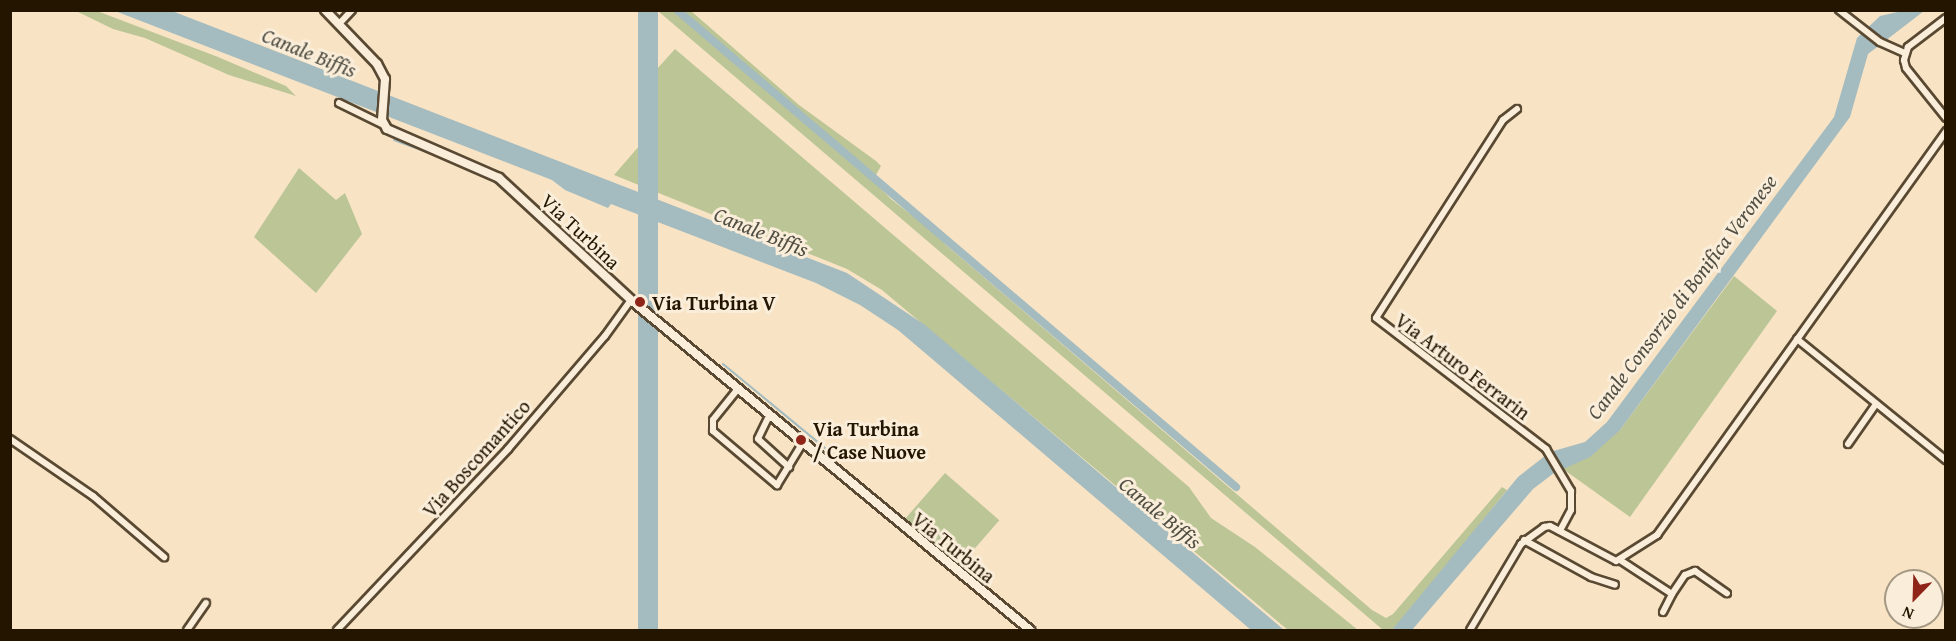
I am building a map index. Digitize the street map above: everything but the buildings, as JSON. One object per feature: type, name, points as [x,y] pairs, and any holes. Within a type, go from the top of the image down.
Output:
[{"type":"street","points":[[325,10],[377,64],[386,84],[383,122]]},
{"type":"street","points":[[339,24],[352,10]]},
{"type":"street","points":[[1839,10],[1880,42],[1905,53]]},
{"type":"street","points":[[1905,53],[1946,18]]},
{"type":"street","points":[[1905,53],[1906,68],[1946,118]]},
{"type":"street","name":"Via Turbina","points":[[339,103],[383,122],[398,136],[499,178],[631,300],[802,444],[1030,630]]},
{"type":"street","name":"Via Arturo Ferrarin","points":[[1517,109],[1503,120],[1376,318],[1546,448],[1563,472],[1572,500],[1560,531]]},
{"type":"street","points":[[1620,560],[1657,535],[1946,131]]},
{"type":"street","name":"Via Boscomantico","points":[[337,630],[508,449],[605,336],[631,300]]},
{"type":"street","points":[[1797,339],[1946,460]]},
{"type":"street","points":[[737,390],[713,420],[713,431],[777,486],[802,444]]},
{"type":"street","points":[[1848,444],[1876,404]]},
{"type":"street","points":[[769,416],[758,439],[789,467]]},
{"type":"street","points":[[10,439],[93,496],[164,557]]},
{"type":"street","points":[[1470,630],[1524,540],[1544,527],[1560,531],[1608,559],[1620,560],[1672,594]]},
{"type":"street","points":[[1524,540],[1591,577],[1615,585]]},
{"type":"street","points":[[1663,612],[1685,575],[1695,571],[1727,593]]},
{"type":"street","points":[[187,630],[206,603]]},
{"type":"green space","points":[[76,11],[97,11],[218,57],[286,86],[296,96],[229,75],[145,38],[113,29]]},
{"type":"green space","points":[[658,11],[691,11],[799,105],[876,161],[881,166],[876,175],[865,166],[859,166],[891,199],[910,214],[928,219],[945,244],[1372,610],[1386,618],[1393,614],[1502,487],[1507,490],[1407,615],[1392,630],[1383,630]]},
{"type":"green space","points":[[675,49],[1189,487],[1211,518],[1255,547],[1358,630],[1288,630],[882,290],[847,269],[614,175],[647,137],[638,90]]},
{"type":"green space","points":[[299,168],[336,200],[345,193],[362,234],[316,293],[254,237]]},
{"type":"green space","points":[[1734,276],[1777,311],[1630,517],[1563,469],[1620,430]]},
{"type":"green space","points":[[945,473],[999,520],[957,569],[903,521]]},
{"type":"water","points":[[115,11],[172,11],[847,273],[925,325],[1284,630],[1251,630],[898,330],[860,305],[816,283],[611,204],[608,208],[565,190],[552,180]]},
{"type":"water","points":[[638,11],[658,11],[658,630],[638,630]]},
{"type":"water","points":[[1902,11],[1924,11],[1868,54],[1850,117],[1620,430],[1590,457],[1554,473],[1533,489],[1412,630],[1392,630],[1518,477],[1550,452],[1585,442],[1607,422],[1834,117],[1857,38],[1880,16]]},
{"type":"waterway","points":[[677,10],[1236,487]]},
{"type":"waterway","points":[[394,140],[451,161]]},
{"type":"waterway","points":[[723,364],[837,458]]},
{"type":"place","name":"Via Turbina V","points":[[640,302]]},
{"type":"place","name":"Via Turbina / Case Nuove","points":[[801,440]]},
{"type":"water label","name":"Canale Biffis","points":[[309,53]]},
{"type":"water label","name":"Canale Biffis","points":[[761,232]]},
{"type":"water label","name":"Canale Consorzio di Bonifica Veronese","points":[[1682,297]]},
{"type":"water label","name":"Canale Biffis","points":[[1160,513]]}]
